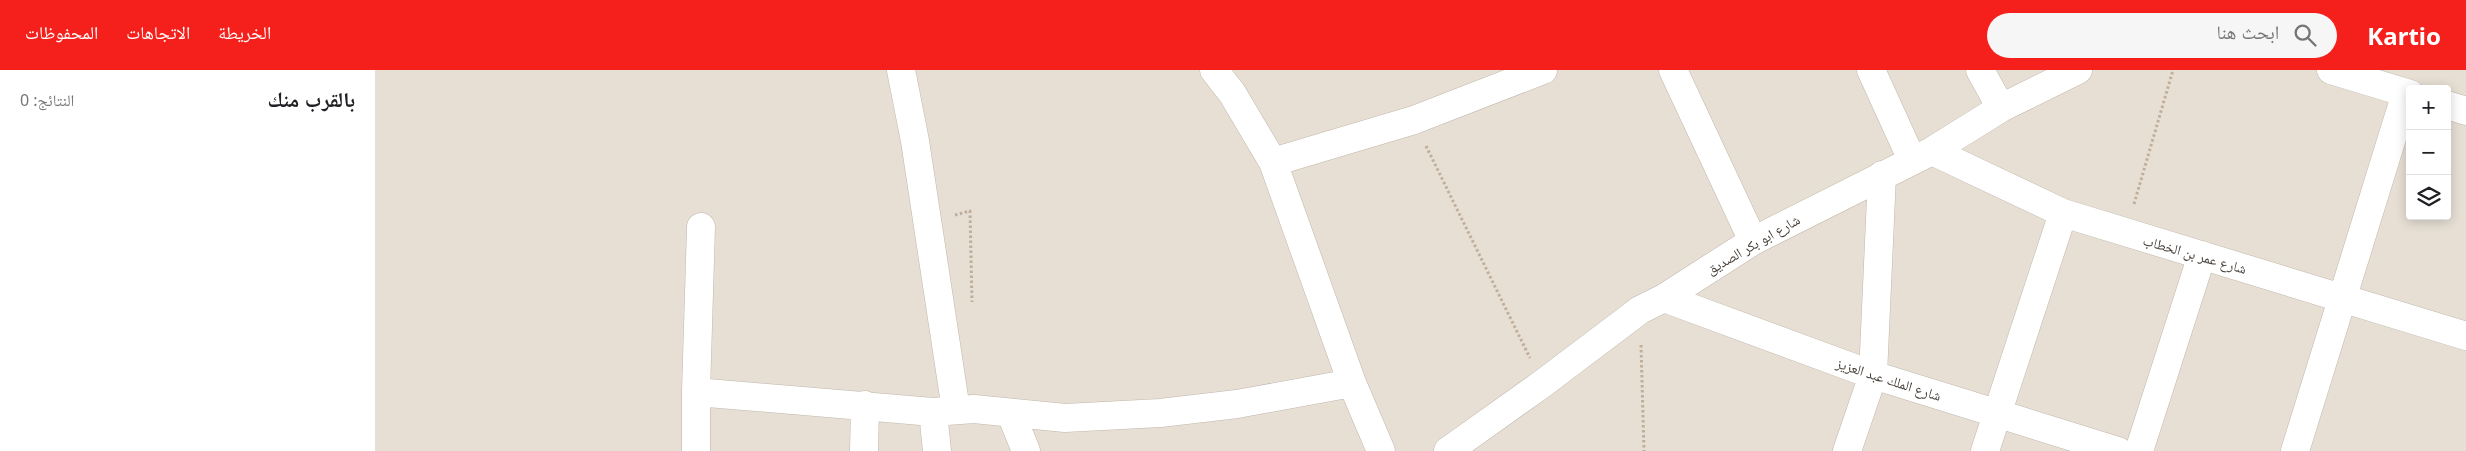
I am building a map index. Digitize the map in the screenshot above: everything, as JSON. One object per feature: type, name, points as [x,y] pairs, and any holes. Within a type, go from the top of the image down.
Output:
[{"type":"street","points":[[901,70],[916,150],[944,411],[937,451]]},
{"type":"street","points":[[1214,70],[1233,93],[1273,162],[1352,383],[1381,451]]},
{"type":"street","points":[[1273,162],[1414,120],[1543,70]]},
{"type":"street","points":[[1673,70],[1753,241]]},
{"type":"street","points":[[1871,70],[1922,156]]},
{"type":"street","points":[[1980,70],[2001,108]]},
{"type":"street","points":[[2331,70],[2406,93]]},
{"type":"street","name":"شارع ابو بكر الصديق","points":[[1448,451],[1652,304],[1753,241],[1922,156],[2001,108],[2070,72]]},
{"type":"street","points":[[2295,451],[2406,100]]},
{"type":"street","points":[[2451,106],[2466,111]]},
{"type":"street","name":"شارع عمر بن الخطاب","points":[[1922,156],[2063,213],[2126,234],[2202,255],[2466,336]]},
{"type":"street","points":[[1847,451],[1873,375],[1882,175]]},
{"type":"street","points":[[1985,451],[2063,213]]},
{"type":"street","points":[[697,451],[696,392],[701,226]]},
{"type":"street","points":[[2139,451],[2202,255]]},
{"type":"street","name":"شارع الملك عبد العزيز","points":[[1652,304],[2118,451]]},
{"type":"street","points":[[696,392],[944,411],[974,409],[1065,418],[1161,413],[1237,404],[1352,383]]},
{"type":"street","points":[[864,451],[865,405]]},
{"type":"street","points":[[1011,414],[1026,451]]},
{"type":"path","points":[[2126,234],[2173,70]]},
{"type":"path","points":[[1414,120],[1543,384]]},
{"type":"path","points":[[1644,451],[1652,304]]},
{"type":"shaded area","points":[[375,70],[2466,70],[2466,451],[375,451]]}]
